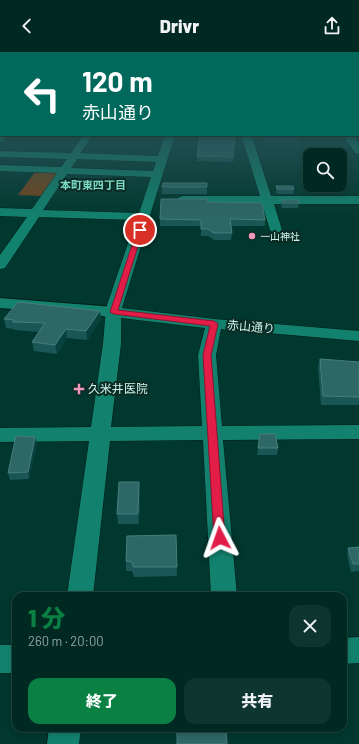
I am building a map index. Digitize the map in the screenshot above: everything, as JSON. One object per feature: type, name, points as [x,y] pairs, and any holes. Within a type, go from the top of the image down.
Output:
[{"type":"street","points":[[48,155],[74,156],[160,166]]},
{"type":"street","points":[[81,592],[101,435],[114,312],[145,217],[154,200],[163,155]]},
{"type":"street","points":[[253,155],[276,230]]},
{"type":"street","points":[[0,266],[74,156]]},
{"type":"street","points":[[0,168],[64,170],[160,166]]},
{"type":"street","points":[[173,200],[359,200]]},
{"type":"street","points":[[0,212],[145,217]]},
{"type":"street","name":"赤山通り","points":[[0,303],[114,312],[214,324],[359,336]]},
{"type":"street","points":[[214,324],[207,355],[224,592]]},
{"type":"street","points":[[0,436],[359,432]]},
{"type":"street","points":[[347,650],[359,650]]},
{"type":"street","points":[[0,659],[12,659]]},
{"type":"street","points":[[63,744],[64,732]]},
{"type":"shaded area","points":[[59,171],[44,196],[18,195],[35,172]]},
{"type":"building","points":[[197,155],[233,155],[233,157]]},
{"type":"building","points":[[163,183],[207,183],[207,187],[162,187]]},
{"type":"building","points":[[276,186],[293,186],[294,189],[277,189]]},
{"type":"building","points":[[161,199],[207,199],[208,202],[262,203],[265,220],[230,219],[232,233],[214,233],[208,229],[201,229],[201,220],[160,219]]},
{"type":"building","points":[[282,200],[298,200],[299,203],[283,203]]},
{"type":"building","points":[[18,302],[100,311],[86,331],[66,329],[55,345],[32,342],[45,323],[13,322],[14,320],[4,319]]},
{"type":"building","points":[[320,359],[359,362],[359,397],[323,396]]},
{"type":"building","points":[[260,434],[275,434],[278,448],[258,448]]},
{"type":"building","points":[[16,436],[35,437],[28,472],[8,473]]},
{"type":"building","points":[[119,482],[139,482],[138,514],[117,514]]},
{"type":"building","points":[[176,535],[177,567],[133,567],[132,562],[126,561],[127,536]]},
{"type":"building","points":[[359,547],[359,564],[353,564],[348,548]]},
{"type":"building","points":[[177,732],[226,732],[227,744],[177,744]]},
{"type":"place","name":"一山神社","points":[[252,236]]},
{"type":"place","name":"久米井医院","points":[[79,389]]},
{"type":"district","name":"本町東四丁目","points":[[93,185]]},
{"type":"route","points":[[140,230],[128,269],[124,276],[114,312],[214,324],[207,355],[220,538]]}]
